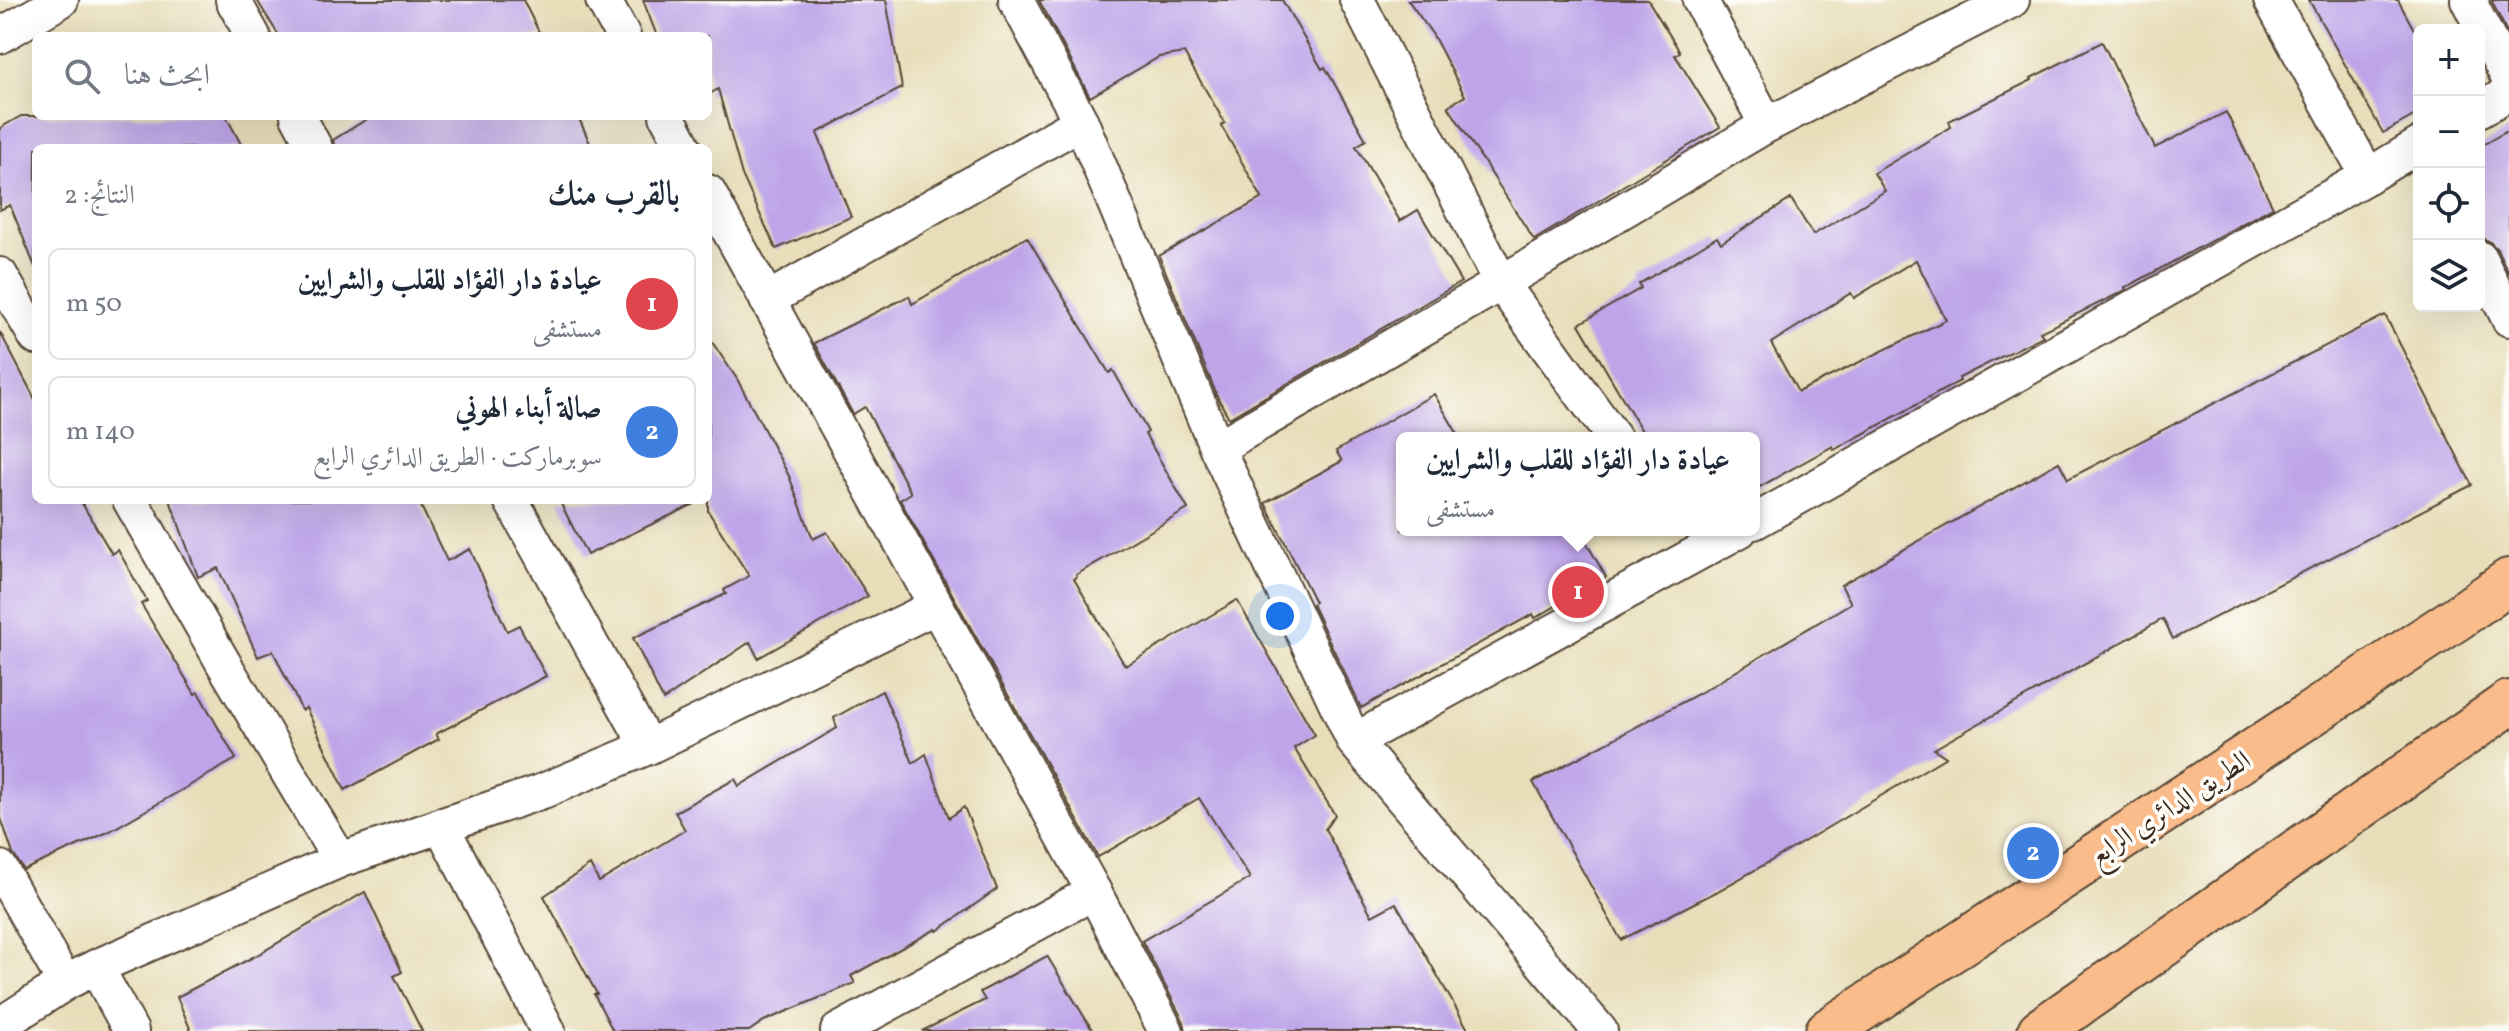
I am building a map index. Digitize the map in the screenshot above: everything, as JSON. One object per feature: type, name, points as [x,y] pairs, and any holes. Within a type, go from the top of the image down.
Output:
[{"type":"main road","name":"الطريق الدائري الرابع","points":[[1844,1026],[2509,581]]},
{"type":"main road","points":[[2040,1031],[2509,703]]},
{"type":"street","points":[[0,36],[61,0]]},
{"type":"street","points":[[233,0],[251,32]]},
{"type":"street","points":[[603,0],[621,32]]},
{"type":"street","points":[[1016,0],[1081,122],[1217,448],[1354,741],[1600,1031]]},
{"type":"street","points":[[1357,0],[1501,283],[1610,432]]},
{"type":"street","points":[[1700,0],[1767,125]]},
{"type":"street","points":[[1217,448],[1767,125],[2012,0]]},
{"type":"street","points":[[2271,0],[2368,176]]},
{"type":"street","points":[[2468,0],[2509,79]]},
{"type":"street","points":[[2485,107],[2509,93]]},
{"type":"street","points":[[300,120],[313,144]]},
{"type":"street","points":[[669,120],[682,144]]},
{"type":"street","points":[[767,300],[1081,122]]},
{"type":"street","points":[[1760,519],[2413,149]]},
{"type":"street","points":[[712,199],[1094,892],[1166,1031]]},
{"type":"street","points":[[2485,270],[2509,319]]},
{"type":"street","points":[[0,275],[32,330]]},
{"type":"street","points":[[132,504],[340,860]]},
{"type":"street","points":[[513,504],[648,747]]},
{"type":"street","points":[[1354,741],[1690,542],[1715,536]]},
{"type":"street","points":[[0,1025],[96,967],[340,860],[543,791],[648,747],[935,607]]},
{"type":"street","points":[[441,825],[548,1031]]},
{"type":"street","points":[[0,868],[65,983]]},
{"type":"street","points":[[838,1031],[1094,892]]},
{"type":"street","points":[[96,967],[131,1031]]},
{"type":"building","points":[[257,0],[523,0],[539,32],[277,32]]},
{"type":"building","points":[[643,0],[886,0],[902,88],[817,133],[851,217],[776,249],[742,175],[718,89],[712,93],[712,32],[655,32]]},
{"type":"building","points":[[1039,0],[1282,0],[1322,69],[1325,67],[1366,140],[1356,146],[1400,221],[1418,210],[1461,282],[1229,418],[1159,256],[1262,198],[1221,125],[1225,123],[1184,53],[1159,57],[1090,97]]},
{"type":"building","points":[[1408,0],[1648,0],[1680,52],[1675,55],[1720,127],[1534,240],[1448,106],[1465,96],[1433,35]]},
{"type":"building","points":[[2309,0],[2398,0],[2413,28],[2413,116],[2383,133]]},
{"type":"building","points":[[2491,0],[2509,0],[2509,36]]},
{"type":"building","points":[[2102,42],[2155,148],[2226,112],[2273,207],[2126,290],[2040,332],[2043,336],[1959,378],[1960,381],[1834,450],[1833,446],[1760,487],[1760,432],[1642,432],[1579,324],[1641,288],[1639,284],[1717,237],[1721,243],[1791,199],[1813,235],[1885,191],[1874,173],[1951,127],[1949,121]],"holes":[[[1916,260],[1946,320],[1798,392],[1771,343],[1851,293],[1854,298]]]},
{"type":"building","points":[[21,116],[32,116],[32,120],[228,120],[241,144],[32,144],[32,260],[10,205],[0,210],[0,128]]},
{"type":"building","points":[[366,120],[580,120],[590,144],[334,144],[333,140]]},
{"type":"building","points":[[2509,130],[2509,274],[2497,249],[2485,239],[2485,144]]},
{"type":"building","points":[[1027,237],[1109,373],[1113,370],[1188,509],[1074,579],[1127,665],[1237,600],[1315,735],[1294,748],[1335,815],[1325,829],[1372,916],[1396,903],[1469,1031],[1186,1031],[1142,941],[1250,878],[1199,798],[1098,857],[900,500],[911,493],[865,407],[853,414],[814,343],[909,296],[912,304]]},
{"type":"building","points":[[2385,315],[2472,485],[2173,639],[2163,619],[1934,749],[1946,757],[1790,850],[1621,940],[1533,782],[1698,694],[1851,603],[1841,585],[2059,462],[2068,479]]},
{"type":"building","points":[[0,332],[32,393],[32,504],[82,504],[112,554],[118,550],[147,601],[141,604],[195,694],[198,692],[236,759],[108,832],[24,870],[13,854],[0,815]]},
{"type":"building","points":[[712,342],[737,379],[789,476],[813,539],[827,532],[868,596],[758,658],[750,642],[663,700],[633,638],[726,594],[724,590],[749,576],[708,511],[708,504],[712,504]]},
{"type":"building","points":[[1434,394],[1456,432],[1396,432],[1396,536],[1582,536],[1606,577],[1535,618],[1533,614],[1361,708],[1312,604],[1315,602],[1265,503],[1342,461],[1336,451]]},
{"type":"building","points":[[171,504],[420,504],[447,561],[470,549],[507,631],[519,625],[546,676],[436,734],[439,739],[345,790],[306,708],[302,711],[273,651],[258,657],[218,568],[198,577]]},
{"type":"building","points":[[561,504],[695,504],[587,555]]},
{"type":"building","points":[[882,691],[913,763],[926,754],[949,818],[964,807],[997,889],[937,931],[851,976],[855,983],[764,1021],[749,1031],[613,1031],[594,994],[597,994],[544,896],[590,865],[599,882],[685,830],[675,812],[735,779],[739,786],[837,728],[834,718]]},
{"type":"building","points":[[365,892],[402,972],[394,976],[422,1031],[191,1031],[177,997]]},
{"type":"building","points":[[1047,956],[1093,1031],[922,1031],[985,1000],[980,992]]},
{"type":"place","name":"عيادة دار الفؤاد للقلب والشرايين","points":[[1578,592]]},
{"type":"place","name":"صالة أبناء الهوني","points":[[2033,853]]}]
